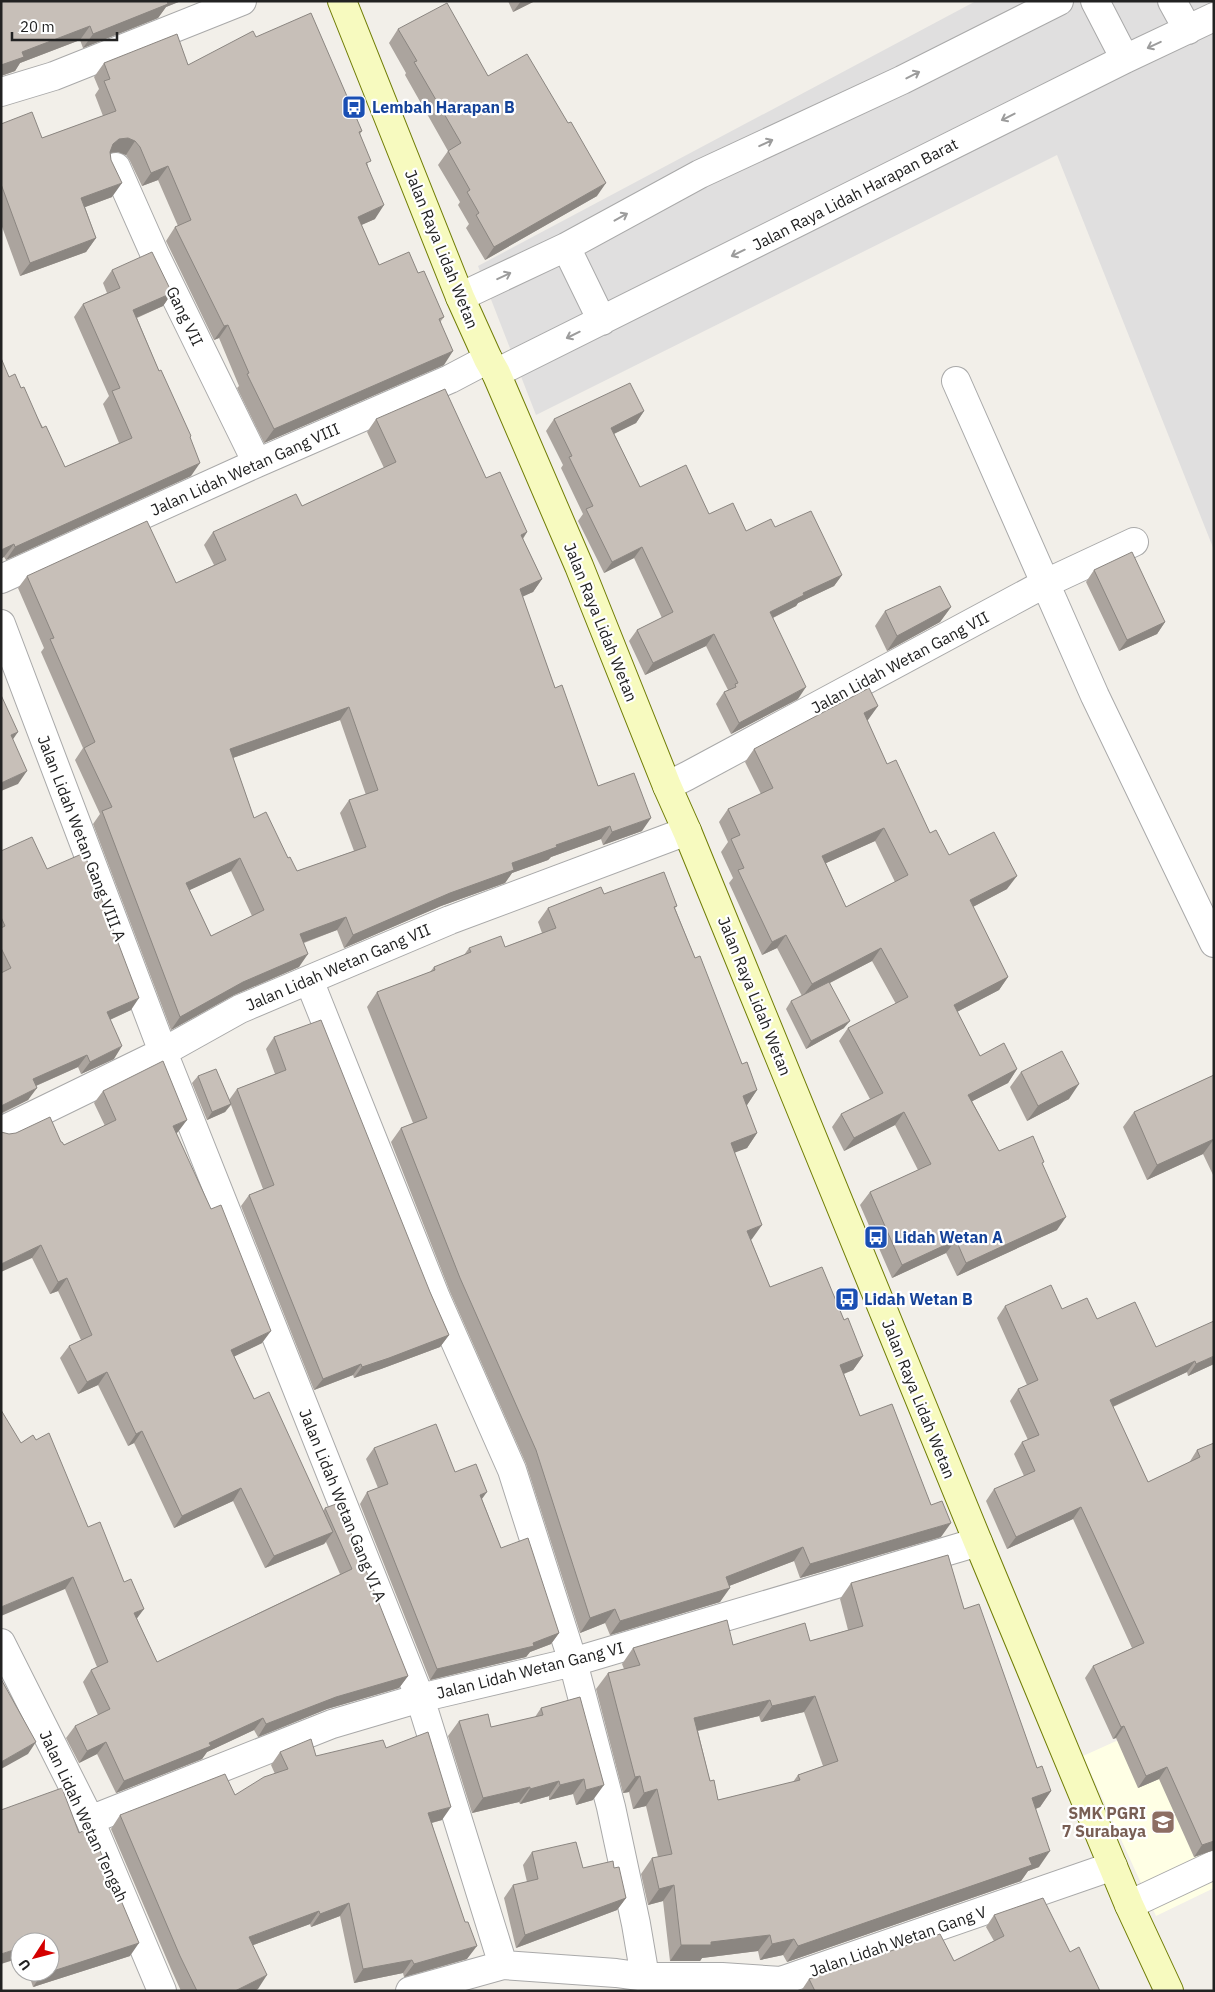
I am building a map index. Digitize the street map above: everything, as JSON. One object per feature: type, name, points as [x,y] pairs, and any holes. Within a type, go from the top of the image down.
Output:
[{"type":"main road","name":"Jalan Raya Lidah Wetan","points":[[342,1],[460,297],[579,566],[667,786],[978,1542],[1129,1906],[1169,1991]]},
{"type":"street","points":[[1,92],[54,76],[242,1]]},
{"type":"street","points":[[460,297],[566,247],[700,174],[902,80],[1059,1]]},
{"type":"street","points":[[1095,1],[1125,59]]},
{"type":"street","points":[[1172,1],[1188,30]]},
{"type":"street","name":"Jalan Raya Lidah Harapan Barat","points":[[492,366],[602,321],[1125,59],[1214,17]]},
{"type":"street","name":"Gang VII","points":[[116,167],[155,255],[257,463]]},
{"type":"street","points":[[566,247],[602,321]]},
{"type":"street","name":"Jalan Lidah Wetan Gang VIII","points":[[1,578],[450,379],[492,366]]},
{"type":"street","points":[[956,381],[1095,696],[1214,942]]},
{"type":"street","name":"Jalan Lidah Wetan Gang VII","points":[[667,786],[1044,584],[1134,542]]},
{"type":"street","name":"Jalan Lidah Wetan Gang VIII A","points":[[1,624],[163,1052]]},
{"type":"street","name":"Jalan Lidah Wetan Gang VII","points":[[1,1131],[163,1052],[240,1009],[450,920],[687,831]]},
{"type":"street","points":[[309,980],[436,1298],[512,1470],[574,1662],[611,1807],[636,1924],[645,1977]]},
{"type":"street","name":"Jalan Lidah Wetan Gang VI A","points":[[163,1052],[420,1698],[503,1965]]},
{"type":"street","name":"Jalan Lidah Wetan Gang VI","points":[[90,1820],[332,1724],[420,1698],[574,1662],[978,1542]]},
{"type":"street","name":"Jalan Lidah Wetan Tengah","points":[[1,1643],[90,1820],[162,1991]]},
{"type":"street","points":[[1129,1906],[1214,1865]]},
{"type":"street","name":"Jalan Lidah Wetan Gang V","points":[[410,1991],[503,1965],[617,1982],[645,1977],[722,1977],[784,1986],[1113,1866]]},
{"type":"shaded area","points":[[976,1],[1214,1],[1214,550],[1057,155],[536,415],[478,266]]},
{"type":"shaded area","name":"SMK PGRI 7 Surabaya","points":[[1214,1665],[1214,1888],[1156,1916],[1083,1756],[1207,1700]]},
{"type":"building","points":[[1,1],[167,1],[168,4],[93,34],[90,26],[22,52],[24,57],[1,65]]},
{"type":"building","points":[[447,3],[488,76],[527,54],[568,123],[571,122],[606,183],[494,247],[476,215],[479,213],[467,192],[470,190],[448,151],[461,143],[414,62],[417,61],[398,29]]},
{"type":"building","points":[[311,13],[362,131],[359,132],[371,161],[366,163],[384,205],[358,217],[379,265],[409,252],[418,273],[424,271],[444,317],[439,319],[453,351],[274,429],[247,374],[249,373],[228,325],[224,326],[175,227],[191,220],[168,166],[151,173],[140,147],[135,141],[128,138],[119,139],[113,144],[110,152],[111,160],[122,183],[81,198],[96,238],[30,263],[1,184],[1,124],[32,112],[42,138],[116,111],[104,81],[110,79],[104,63],[177,34],[188,65],[253,31],[256,37]]},
{"type":"building","points":[[152,252],[172,293],[133,310],[159,371],[161,370],[191,436],[200,463],[15,547],[14,544],[1,550],[1,358],[9,377],[15,374],[21,388],[24,387],[42,428],[46,426],[65,467],[132,438],[112,391],[120,388],[83,304],[120,288],[112,270]]},
{"type":"building","points":[[630,383],[644,411],[611,428],[640,487],[686,465],[709,514],[733,503],[746,531],[771,519],[775,527],[811,511],[842,575],[803,593],[804,595],[770,612],[806,687],[739,723],[724,692],[736,687],[735,684],[738,683],[714,634],[653,663],[637,630],[673,612],[642,547],[612,562],[586,509],[593,506],[569,457],[572,456],[554,419]]},
{"type":"building","points":[[445,389],[486,478],[500,472],[527,532],[521,535],[542,579],[520,589],[555,688],[562,685],[598,786],[634,773],[651,818],[612,832],[610,826],[556,845],[557,847],[512,863],[514,870],[450,893],[353,935],[346,917],[300,934],[308,954],[243,982],[180,1017],[102,811],[112,807],[84,748],[95,742],[50,639],[54,638],[27,576],[147,521],[176,583],[226,560],[213,532],[296,494],[302,506],[396,462],[376,419]],"holes":[[[349,707],[378,790],[349,800],[366,847],[297,871],[290,857],[288,858],[266,812],[254,818],[230,749]],[[240,858],[264,910],[211,936],[186,883]]]},
{"type":"building","points":[[1132,552],[1165,622],[1127,640],[1094,570]]},
{"type":"building","points":[[940,586],[951,607],[897,636],[885,611]]},
{"type":"building","points":[[869,688],[878,706],[864,713],[887,764],[896,760],[930,833],[936,830],[949,855],[994,832],[1017,876],[970,900],[1008,977],[954,1005],[980,1056],[1004,1043],[1017,1069],[968,1095],[999,1151],[1033,1136],[1044,1162],[1042,1163],[1066,1217],[966,1263],[956,1240],[902,1265],[870,1192],[931,1164],[904,1112],[854,1138],[841,1114],[883,1093],[848,1028],[908,997],[881,948],[812,984],[786,935],[772,942],[738,870],[744,868],[731,839],[740,835],[728,809],[773,788],[754,749]],"holes":[[[884,828],[908,875],[846,907],[822,856]]]},
{"type":"building","points":[[1,695],[18,732],[11,735],[27,771],[1,783]]},
{"type":"building","points":[[32,837],[47,869],[84,853],[139,998],[107,1012],[122,1046],[90,1062],[87,1055],[33,1079],[37,1088],[1,1106],[1,973],[11,968],[1,948],[1,928],[5,926],[1,917],[1,851]]},
{"type":"building","points":[[664,872],[677,906],[674,907],[695,958],[700,956],[742,1064],[747,1062],[757,1090],[743,1096],[757,1133],[731,1143],[762,1225],[747,1231],[770,1287],[822,1267],[844,1320],[848,1318],[863,1356],[840,1365],[860,1416],[892,1404],[931,1505],[942,1501],[951,1523],[810,1564],[803,1547],[726,1577],[730,1588],[620,1621],[615,1609],[590,1618],[536,1450],[460,1278],[401,1128],[427,1118],[377,992],[435,970],[434,967],[471,952],[469,948],[501,936],[505,947],[556,928],[548,908],[601,887],[604,894]]},
{"type":"building","points":[[829,982],[850,1021],[811,1041],[791,1001]]},
{"type":"building","points":[[321,1020],[449,1335],[389,1358],[362,1367],[361,1364],[323,1379],[249,1195],[274,1185],[237,1089],[286,1070],[274,1037]]},
{"type":"building","points":[[1062,1051],[1079,1084],[1038,1106],[1021,1072]]},
{"type":"building","points":[[163,1061],[187,1120],[173,1126],[211,1209],[221,1205],[271,1331],[231,1350],[254,1399],[269,1392],[333,1532],[274,1556],[241,1488],[182,1516],[142,1431],[136,1434],[107,1372],[87,1382],[69,1346],[92,1335],[67,1278],[58,1282],[41,1245],[1,1264],[1,1132],[16,1133],[50,1117],[64,1145],[116,1120],[103,1091]]},
{"type":"building","points":[[216,1069],[231,1104],[212,1112],[198,1076]]},
{"type":"building","points":[[1214,1075],[1214,1139],[1157,1165],[1134,1112]]},
{"type":"building","points":[[1051,1285],[1062,1309],[1087,1298],[1097,1319],[1135,1302],[1156,1347],[1214,1321],[1214,1356],[1196,1364],[1195,1361],[1110,1400],[1148,1482],[1200,1457],[1197,1450],[1214,1443],[1214,1841],[1202,1845],[1167,1767],[1146,1776],[1124,1726],[1121,1727],[1093,1666],[1144,1643],[1081,1507],[1016,1537],[994,1489],[1035,1471],[1022,1442],[1039,1435],[1018,1389],[1038,1380],[1005,1306]]},
{"type":"building","points":[[1,1410],[21,1443],[33,1435],[36,1440],[49,1433],[88,1527],[100,1522],[124,1582],[131,1579],[144,1609],[134,1613],[157,1662],[352,1569],[325,1508],[339,1503],[408,1676],[336,1697],[266,1724],[263,1718],[209,1743],[211,1746],[124,1781],[106,1742],[87,1751],[75,1726],[110,1709],[91,1670],[108,1662],[73,1577],[1,1607]]},
{"type":"building","points":[[436,1424],[455,1472],[476,1464],[487,1492],[480,1495],[501,1548],[528,1538],[559,1633],[533,1643],[534,1646],[437,1669],[367,1492],[388,1484],[374,1448]]},
{"type":"building","points":[[948,1555],[964,1609],[979,1604],[1037,1768],[1042,1766],[1051,1791],[1032,1798],[1050,1851],[1029,1858],[1032,1865],[798,1946],[794,1939],[772,1944],[770,1935],[711,1942],[711,1945],[681,1945],[674,1885],[659,1889],[652,1858],[672,1854],[657,1789],[644,1793],[640,1776],[635,1777],[608,1673],[640,1665],[633,1648],[727,1620],[733,1645],[805,1623],[810,1641],[863,1626],[851,1583]],"holes":[[[815,1696],[838,1761],[798,1775],[800,1780],[718,1800],[714,1780],[710,1781],[694,1718],[770,1700],[772,1706]]]},
{"type":"building","points":[[1,1679],[36,1742],[1,1762]]},
{"type":"building","points":[[580,1697],[604,1785],[586,1790],[584,1779],[560,1785],[559,1781],[483,1798],[459,1721],[488,1714],[491,1727],[543,1715],[541,1708]]},
{"type":"building","points":[[428,1732],[451,1807],[428,1813],[465,1922],[468,1922],[477,1946],[414,1964],[412,1960],[363,1969],[349,1903],[320,1914],[319,1911],[249,1937],[267,1975],[235,1991],[197,1991],[180,1956],[120,1815],[225,1774],[235,1795],[264,1777],[288,1769],[280,1752],[311,1739],[316,1756],[383,1740],[386,1748]]},
{"type":"building","points":[[62,1788],[79,1833],[90,1827],[139,1943],[60,1969],[60,1932],[10,1932],[10,1951],[1,1954],[1,1810]]},
{"type":"building","points":[[576,1842],[583,1868],[613,1861],[614,1868],[619,1867],[626,1898],[525,1935],[513,1885],[538,1879],[532,1852]]},
{"type":"building","points":[[1043,1898],[1070,1952],[1079,1947],[1100,1991],[815,1991],[809,1979],[940,1934],[954,1961],[1004,1936],[994,1915]]},
{"type":"place","name":"Lembah Harapan B","points":[[354,107]]},
{"type":"place","name":"Lidah Wetan A","points":[[876,1237]]},
{"type":"place","name":"Lidah Wetan B","points":[[847,1299]]},
{"type":"place","name":"SMK PGRI 7 Surabaya","points":[[1163,1822]]}]
